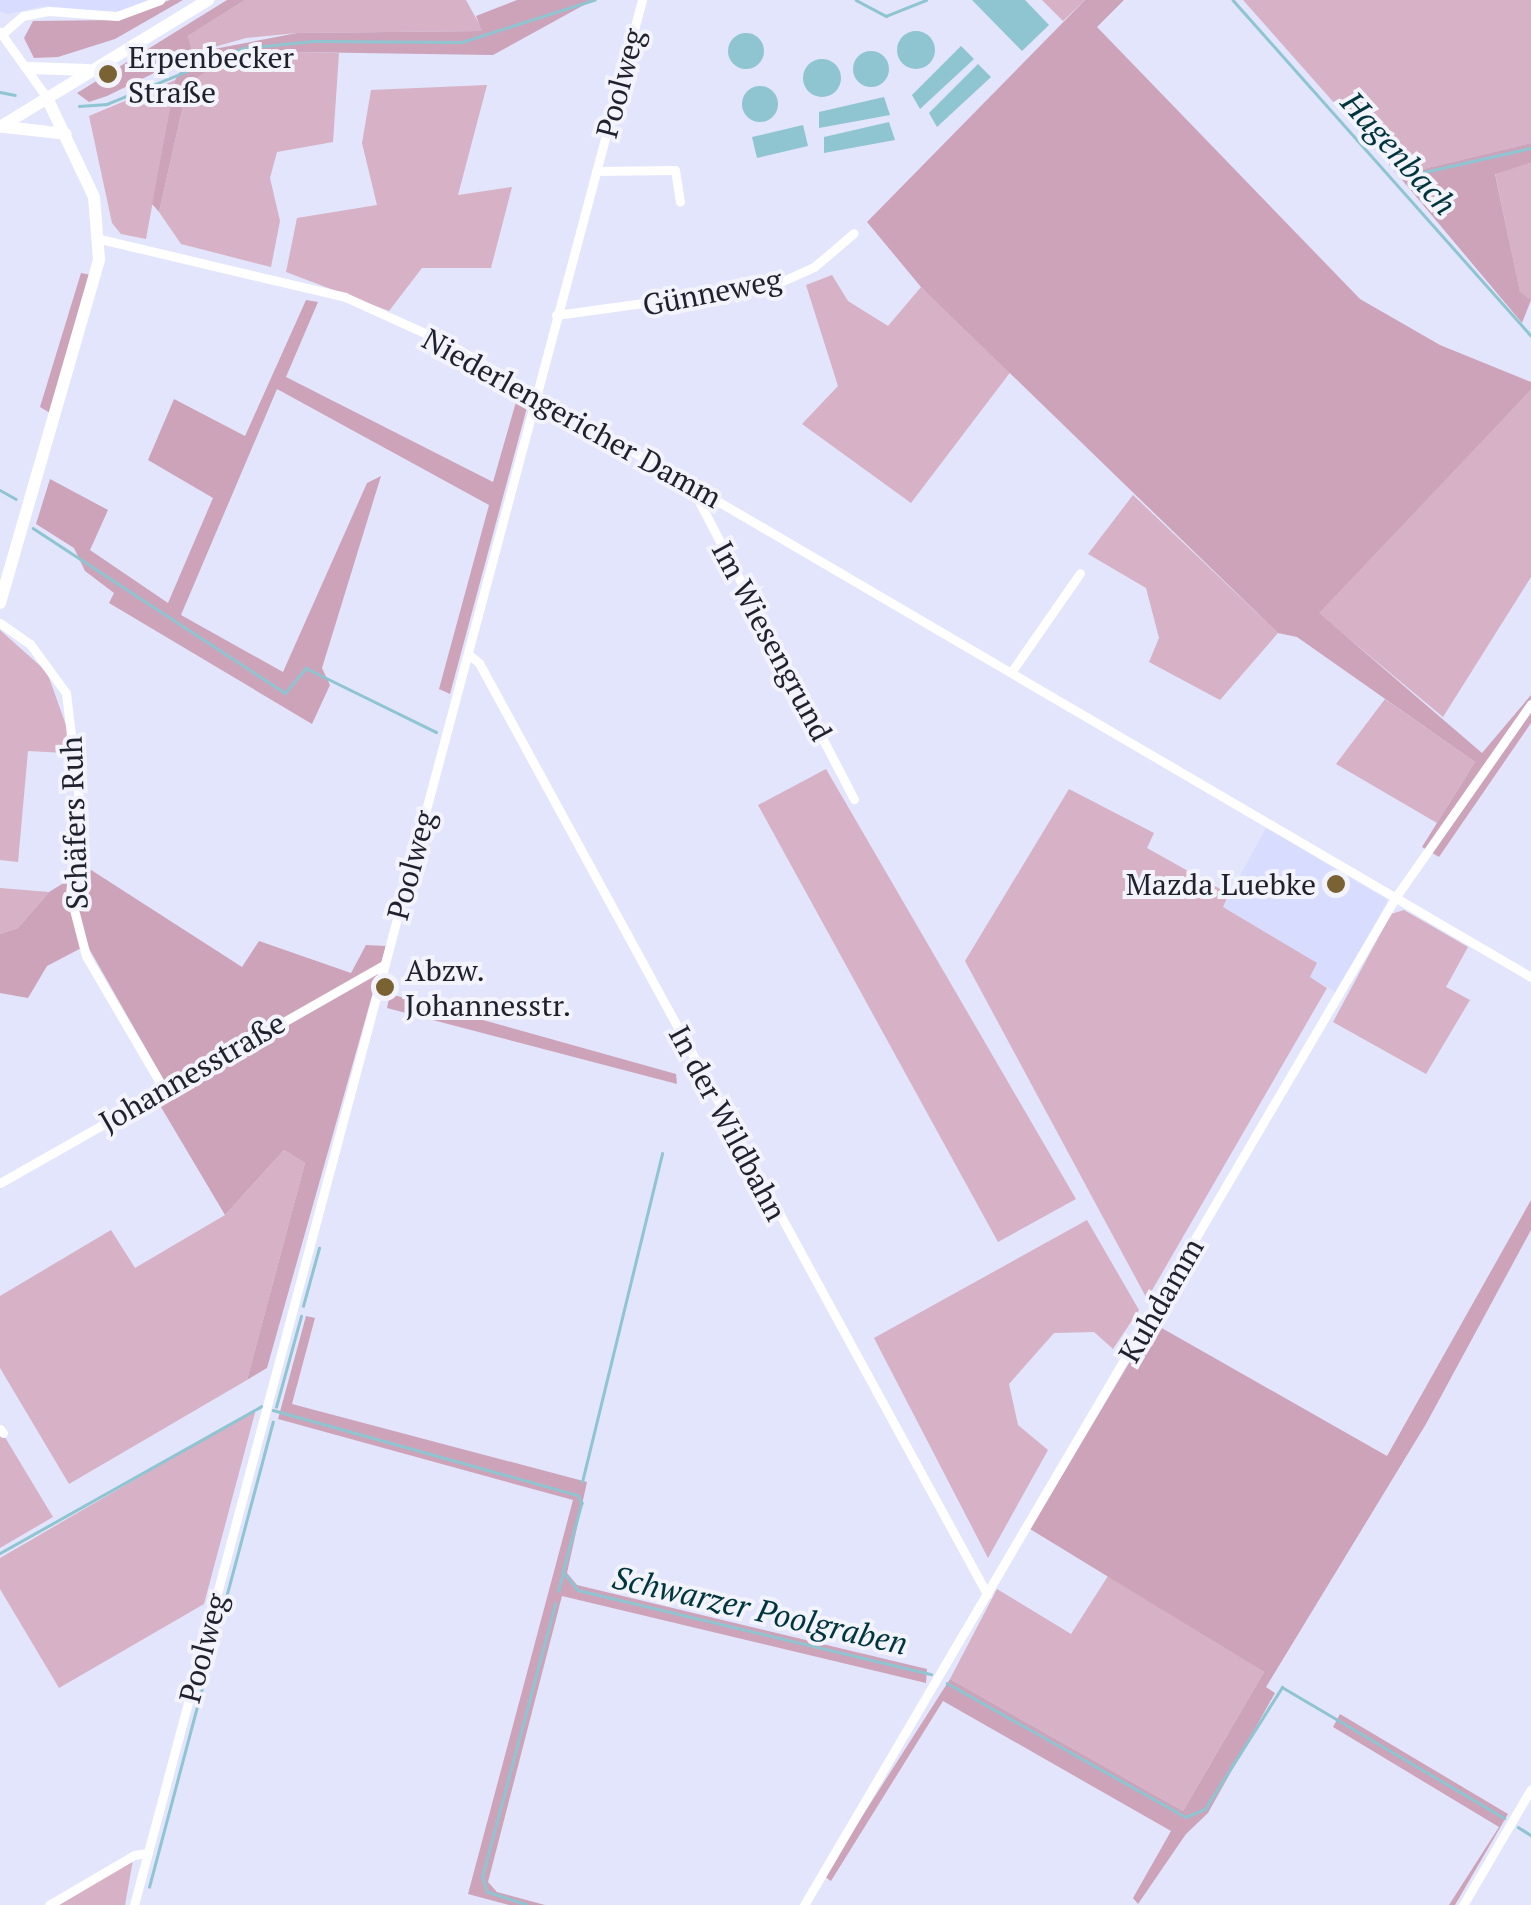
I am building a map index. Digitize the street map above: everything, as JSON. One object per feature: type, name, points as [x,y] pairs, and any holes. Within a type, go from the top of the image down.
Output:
[{"type":"main road","points":[[0,127],[208,0]]},
{"type":"main road","points":[[29,68],[96,68]]},
{"type":"main road","points":[[0,603],[92,300],[100,239],[94,197],[47,98]]},
{"type":"main road","points":[[0,127],[30,126],[66,134]]},
{"type":"street","points":[[47,98],[1,33],[22,16],[48,10],[117,16],[160,0]]},
{"type":"street","name":"Poolweg","points":[[134,1905],[642,0]]},
{"type":"street","points":[[596,171],[675,170],[680,202]]},
{"type":"street","name":"Günneweg","points":[[556,315],[774,285],[814,268],[854,233]]},
{"type":"street","name":"Niederlengericher Damm","points":[[100,239],[345,297],[536,393],[1531,977]]},
{"type":"street","name":"Im Wiesengrund","points":[[690,484],[854,798]]},
{"type":"street","points":[[1012,672],[1080,574]]},
{"type":"street","name":"Schäfers Ruh","points":[[0,622],[30,644],[66,693],[78,800],[70,894],[86,956],[163,1088]]},
{"type":"street","name":"In der Wildbahn","points":[[468,654],[479,662],[988,1594]]},
{"type":"street","name":"Kuhdamm","points":[[804,1905],[1395,898],[1531,704]]},
{"type":"street","name":"Johannesstraße","points":[[0,1182],[385,964]]},
{"type":"street","points":[[1463,1905],[1531,1790]]},
{"type":"street","points":[[48,1905],[134,1855],[148,1853]]},
{"type":"shaded area","points":[[0,0],[153,0],[118,13],[45,6],[8,14],[0,11]]},
{"type":"shaded area","points":[[170,0],[183,0],[115,39],[58,57],[34,58],[24,38],[33,21],[118,20]]},
{"type":"shaded area","points":[[227,0],[245,0],[188,36],[193,53],[297,33],[482,31],[476,16],[517,0],[593,0],[493,55],[293,52],[209,70],[188,84],[159,212],[152,204],[175,80],[191,55],[89,102],[77,93]]},
{"type":"shaded area","points":[[245,0],[466,0],[483,31],[297,33],[246,38],[193,53],[188,36]]},
{"type":"shaded area","points":[[972,0],[1025,0],[1049,25],[1022,51]]},
{"type":"shaded area","points":[[1042,0],[1085,0],[1063,21]]},
{"type":"shaded area","points":[[1085,0],[1124,0],[1097,27],[1360,299],[1440,345],[1531,382],[1531,390],[1319,613],[1482,753],[1531,695],[1531,723],[1439,857],[1422,847],[1475,762],[1297,637],[1278,633],[921,287],[867,222]]},
{"type":"shaded area","points":[[1243,0],[1531,0],[1531,143],[1398,175]]},
{"type":"shaded area","points":[[916,31],[930,36],[935,50],[930,64],[916,69],[902,64],[897,50],[902,36]]},
{"type":"shaded area","points":[[746,33],[758,39],[764,51],[758,63],[746,69],[734,63],[728,51],[734,39]]},
{"type":"shaded area","points":[[961,46],[974,59],[920,109],[912,95]]},
{"type":"shaded area","points":[[871,51],[883,57],[889,69],[883,81],[871,87],[859,81],[853,69],[859,57]]},
{"type":"shaded area","points":[[293,52],[339,53],[333,142],[277,152],[270,178],[280,221],[271,267],[181,244],[159,212],[188,84],[209,70]]},
{"type":"shaded area","points":[[822,59],[836,64],[841,78],[836,92],[822,97],[808,92],[803,78],[808,64]]},
{"type":"shaded area","points":[[978,64],[991,77],[937,127],[929,113]]},
{"type":"shaded area","points":[[175,80],[146,239],[121,234],[112,223],[89,116]]},
{"type":"shaded area","points":[[487,85],[458,195],[512,187],[491,268],[422,268],[389,311],[286,272],[297,218],[377,205],[362,143],[371,90]]},
{"type":"shaded area","points":[[760,86],[772,92],[778,104],[772,116],[760,122],[748,116],[742,104],[748,92]]},
{"type":"shaded area","points":[[884,97],[890,115],[819,128],[819,112]]},
{"type":"shaded area","points":[[889,122],[895,140],[824,153],[824,137]]},
{"type":"shaded area","points":[[803,125],[808,146],[757,158],[752,137]]},
{"type":"shaded area","points":[[1531,143],[1531,163],[1495,174],[1520,292],[1531,300],[1522,323],[1398,175]]},
{"type":"shaded area","points":[[1531,163],[1531,300],[1520,293],[1495,173]]},
{"type":"shaded area","points":[[81,273],[91,275],[50,413],[40,407]]},
{"type":"shaded area","points":[[832,275],[848,301],[888,326],[921,287],[1012,370],[911,503],[802,424],[838,386],[806,285]]},
{"type":"shaded area","points":[[306,300],[318,302],[286,377],[493,482],[518,395],[529,400],[450,694],[439,689],[489,505],[277,389],[181,615],[283,672],[367,483],[381,476],[322,668],[330,685],[312,724],[109,603],[114,593],[85,571],[74,548],[36,524],[50,479],[108,510],[90,550],[168,603],[213,498],[148,460],[174,399],[245,436]]},
{"type":"shaded area","points":[[1531,390],[1531,577],[1443,717],[1318,613]]},
{"type":"shaded area","points":[[1133,495],[1278,633],[1220,700],[1149,662],[1159,638],[1146,588],[1088,554]]},
{"type":"shaded area","points":[[0,630],[47,672],[67,728],[66,753],[28,751],[18,862],[0,860]]},
{"type":"shaded area","points":[[1385,699],[1475,762],[1437,823],[1336,764]]},
{"type":"shaded area","points":[[826,769],[1076,1199],[998,1242],[758,805]]},
{"type":"shaded area","points":[[1069,789],[1154,833],[1147,848],[1229,894],[1223,907],[1317,963],[1310,977],[1327,988],[1147,1299],[965,961]]},
{"type":"shaded area","points":[[1266,828],[1388,900],[1337,993],[1310,977],[1317,964],[1223,907]]},
{"type":"shaded area","points":[[88,868],[242,967],[259,941],[351,973],[366,945],[386,946],[267,1368],[247,1380],[305,1163],[284,1150],[225,1215],[155,1097],[162,1077],[87,945],[47,966],[28,998],[0,993],[0,934],[18,928],[49,892]]},
{"type":"shaded area","points":[[0,888],[49,892],[18,928],[0,934]]},
{"type":"shaded area","points":[[1404,910],[1468,947],[1446,987],[1470,1000],[1426,1074],[1333,1022],[1391,914]]},
{"type":"shaded area","points":[[390,994],[676,1074],[677,1084],[387,1008]]},
{"type":"shaded area","points":[[284,1150],[305,1163],[247,1380],[69,1484],[0,1368],[0,1296],[111,1230],[135,1268],[225,1215]]},
{"type":"shaded area","points":[[1531,1200],[1531,1230],[1426,1424],[1266,1687],[1275,1693],[1208,1813],[1186,1834],[1138,1904],[1133,1898],[1171,1831],[943,1701],[831,1881],[824,1876],[950,1679],[1183,1811],[1264,1672],[1030,1529],[1153,1323],[1387,1456]]},
{"type":"shaded area","points":[[1087,1220],[1139,1310],[1113,1349],[1094,1332],[1054,1333],[1009,1384],[1018,1425],[1048,1450],[988,1558],[874,1338]]},
{"type":"shaded area","points":[[306,1316],[315,1318],[292,1404],[587,1482],[567,1573],[577,1585],[927,1669],[926,1683],[562,1596],[488,1882],[497,1892],[545,1905],[509,1905],[468,1894],[573,1500],[278,1419]]},
{"type":"shaded area","points":[[256,1409],[204,1604],[59,1688],[0,1589],[0,1558]]},
{"type":"shaded area","points":[[3,1434],[53,1517],[0,1548],[0,1435]]},
{"type":"shaded area","points":[[1108,1576],[1264,1672],[1183,1811],[950,1679],[997,1589],[1071,1634]]},
{"type":"shaded area","points":[[1340,1714],[1508,1814],[1455,1905],[1449,1905],[1499,1827],[1333,1727]]},
{"type":"shaded area","points":[[133,1860],[125,1905],[58,1905]]},
{"type":"waterway","points":[[79,106],[107,104],[243,48],[313,41],[462,42],[594,0]]},
{"type":"waterway","points":[[856,0],[886,16],[926,0]]},
{"type":"waterway","name":"Hagenbach","points":[[1233,0],[1531,336]]},
{"type":"waterway","points":[[0,92],[15,95]]},
{"type":"waterway","points":[[1411,175],[1531,148]]},
{"type":"waterway","points":[[0,490],[16,499]]},
{"type":"waterway","points":[[33,528],[285,693],[306,668],[436,732]]},
{"type":"waterway","points":[[582,1482],[662,1154]]},
{"type":"waterway","points":[[303,1306],[319,1248]]},
{"type":"waterway","points":[[276,1407],[301,1316]]},
{"type":"waterway","name":"Schwarzer Poolgraben","points":[[0,1553],[262,1406]]},
{"type":"waterway","name":"Schwarzer Poolgraben","points":[[273,1410],[578,1495],[582,1503],[563,1572],[578,1590],[931,1674]]},
{"type":"waterway","points":[[149,1887],[273,1422]]},
{"type":"waterway","points":[[558,1591],[563,1574]]},
{"type":"waterway","points":[[527,1905],[487,1892],[482,1877],[555,1604]]},
{"type":"waterway","name":"Schwarzer Poolgraben","points":[[947,1683],[1186,1817],[1205,1809],[1282,1687],[1504,1818]]},
{"type":"waterway","name":"Schwarzer Poolgraben","points":[[1518,1827],[1531,1835]]},
{"type":"place","name":"Erpenbecker Straße","points":[[108,74]]},
{"type":"place","name":"Mazda Luebke","points":[[1336,884]]},
{"type":"place","name":"Abzw. Johannesstr.","points":[[385,987]]}]
